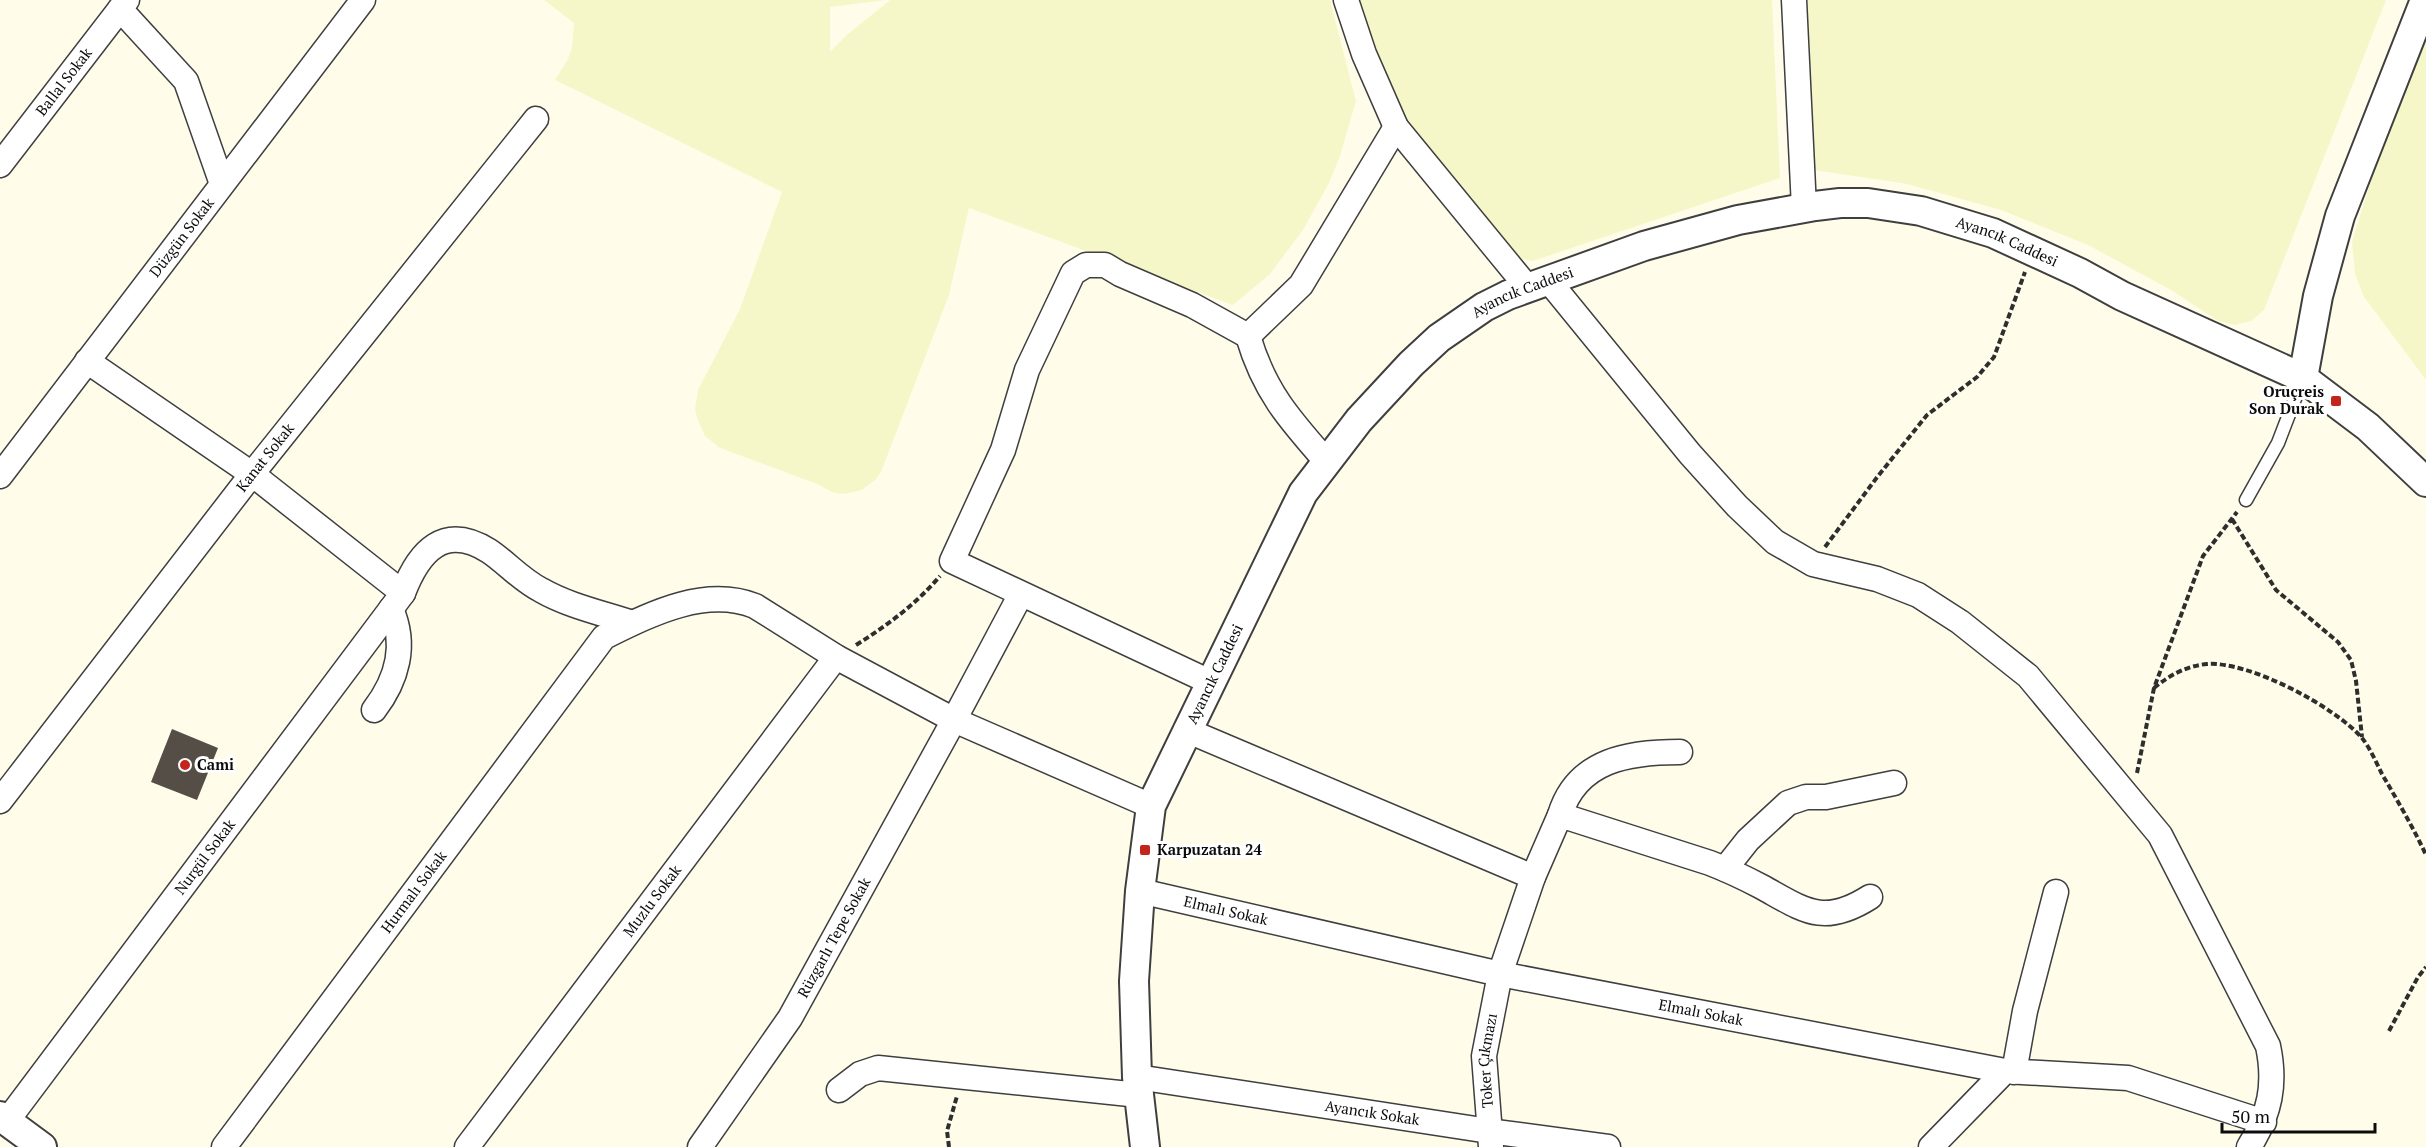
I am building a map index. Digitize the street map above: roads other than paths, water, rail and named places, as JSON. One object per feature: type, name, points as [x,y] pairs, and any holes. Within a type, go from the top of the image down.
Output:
[{"type":"street","name":"Düzgün Sokak","points":[[0,476],[363,0]]},
{"type":"street","points":[[1346,0],[1364,54],[1396,127],[1645,401],[1737,506],[1775,542],[1813,564],[1896,585],[1940,607],[1960,622],[2028,676],[2160,835],[2262,1031],[2270,1054],[2273,1077],[2269,1107],[2264,1122],[2249,1147]]},
{"type":"street","points":[[1794,0],[1804,208]]},
{"type":"street","points":[[2303,378],[2318,296],[2340,216],[2425,0]]},
{"type":"street","points":[[124,4],[186,81],[222,184]]},
{"type":"street","name":"Ballal Sokak","points":[[0,165],[124,4]]},
{"type":"street","name":"Kanat Sokak","points":[[0,801],[252,474],[536,119]]},
{"type":"street","points":[[1248,336],[1301,285],[1396,127]]},
{"type":"street","name":"Ayancık Caddesi","points":[[1145,1147],[1138,1086],[1134,981],[1140,891],[1151,806],[1303,493],[1326,461],[1385,392],[1439,338],[1484,307],[1538,284],[1644,246],[1688,233],[1804,208],[1868,203],[1921,211],[1992,233],[2080,273],[2122,296],[2303,378],[2368,427],[2426,482]]},
{"type":"street","points":[[1210,682],[952,561],[1003,450],[1027,370],[1068,280],[1079,268],[1095,264],[1105,265],[1120,274],[1192,305],[1248,336],[1255,359],[1275,399],[1326,461]]},
{"type":"street","points":[[87,361],[252,474],[397,601],[399,655],[392,682],[374,710]]},
{"type":"street","name":"Nurgül Sokak","points":[[3,1119],[397,601],[417,563],[434,545],[447,540],[476,544],[542,591],[633,623]]},
{"type":"street","name":"Rüzgarlı Tepe Sokak","points":[[700,1147],[790,1018],[1021,594]]},
{"type":"street","points":[[633,623],[662,611],[706,599],[732,599],[754,606],[836,657],[954,720],[1151,806]]},
{"type":"street","name":"Hurmalı Sokak","points":[[224,1147],[604,637],[633,623]]},
{"type":"street","name":"Muzlu Sokak","points":[[467,1147],[836,657]]},
{"type":"street","points":[[1186,730],[1533,878]]},
{"type":"street","name":"Toker Çıkmazı","points":[[1490,1139],[1484,1056],[1500,974],[1533,878],[1571,789],[1591,770],[1635,755],[1680,752]]},
{"type":"street","points":[[1725,869],[1748,840],[1788,803],[1806,797],[1826,797],[1894,783]]},
{"type":"street","points":[[1560,814],[1725,869],[1791,905],[1815,912],[1843,911],[1870,897]]},
{"type":"street","name":"Elmalı Sokak","points":[[1140,891],[1500,974],[2010,1072],[2128,1078],[2264,1122]]},
{"type":"street","points":[[1932,1147],[2010,1072],[2056,892]]},
{"type":"street","name":"Ayancık Sokak","points":[[839,1090],[860,1074],[878,1068],[969,1078],[1138,1086],[1490,1139],[1608,1147]]},
{"type":"street","points":[[3,1119],[42,1147]]},
{"type":"lane","points":[[2246,500],[2278,443],[2303,378]]},
{"type":"place","name":"Oruçreis Son Durak","points":[[2336,401]]},
{"type":"place","name":"Cami","points":[[185,765]]},
{"type":"place","name":"Karpuzatan 24","points":[[1145,850]]}]
